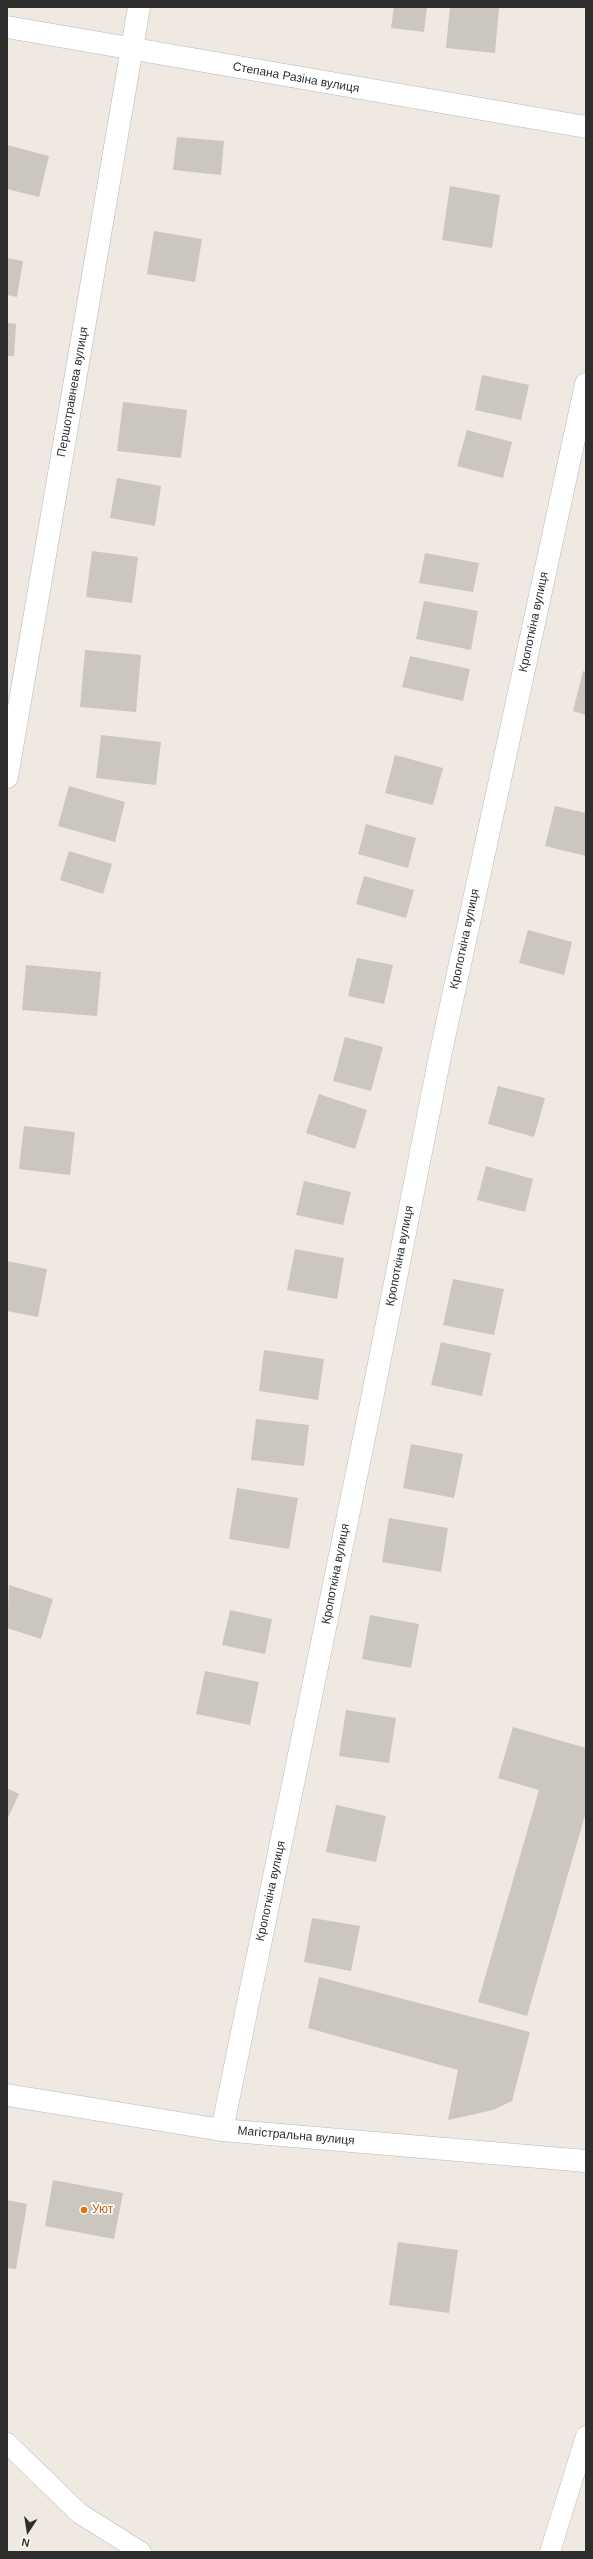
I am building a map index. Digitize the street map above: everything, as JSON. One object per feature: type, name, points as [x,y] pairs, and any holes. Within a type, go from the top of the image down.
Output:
[{"type":"street","name":"Першотравнева вулиця","points":[[7,777],[139,7]]},
{"type":"street","name":"Степана Разіна вулиця","points":[[7,27],[131,50],[586,127]]},
{"type":"street","name":"Кропоткіна вулиця","points":[[222,2130],[362,1450],[440,1056],[586,384]]},
{"type":"street","name":"Магістральна вулиця","points":[[7,2095],[222,2130],[586,2161]]},
{"type":"lane","points":[[550,2552],[586,2436]]},
{"type":"lane","points":[[7,2443],[79,2513],[141,2552]]},
{"type":"building","points":[[394,7],[427,7],[424,32],[391,28]]},
{"type":"building","points":[[450,7],[499,7],[495,53],[446,48]]},
{"type":"building","points":[[177,137],[224,141],[221,175],[173,170]]},
{"type":"building","points":[[7,145],[49,156],[39,197],[7,189]]},
{"type":"building","points":[[450,186],[500,195],[492,248],[442,240]]},
{"type":"building","points":[[154,231],[202,239],[195,282],[147,274]]},
{"type":"building","points":[[7,258],[23,261],[17,297],[7,295]]},
{"type":"building","points":[[7,323],[16,324],[14,356],[7,356]]},
{"type":"building","points":[[482,375],[529,385],[521,420],[475,410]]},
{"type":"building","points":[[123,402],[187,410],[181,458],[117,451]]},
{"type":"building","points":[[467,430],[512,442],[503,478],[457,466]]},
{"type":"building","points":[[117,478],[161,486],[155,526],[110,518]]},
{"type":"building","points":[[92,551],[138,557],[132,603],[86,597]]},
{"type":"building","points":[[425,553],[479,563],[473,592],[419,583]]},
{"type":"building","points":[[424,601],[478,611],[471,650],[416,639]]},
{"type":"building","points":[[85,650],[141,655],[136,712],[80,707]]},
{"type":"building","points":[[410,656],[470,669],[463,701],[402,687]]},
{"type":"building","points":[[583,671],[586,672],[586,715],[573,711]]},
{"type":"building","points":[[101,735],[161,742],[156,785],[96,778]]},
{"type":"building","points":[[395,755],[443,768],[433,805],[385,793]]},
{"type":"building","points":[[69,786],[125,802],[115,842],[58,826]]},
{"type":"building","points":[[555,806],[586,813],[586,856],[545,846]]},
{"type":"building","points":[[366,824],[416,838],[408,868],[358,854]]},
{"type":"building","points":[[69,851],[112,864],[103,894],[60,880]]},
{"type":"building","points":[[364,876],[414,890],[406,918],[356,904]]},
{"type":"building","points":[[528,930],[572,942],[564,975],[519,963]]},
{"type":"building","points":[[357,958],[393,965],[384,1004],[348,996]]},
{"type":"building","points":[[26,965],[101,972],[97,1016],[22,1010]]},
{"type":"building","points":[[345,1037],[383,1047],[371,1091],[333,1081]]},
{"type":"building","points":[[498,1086],[545,1098],[534,1137],[488,1124]]},
{"type":"building","points":[[319,1094],[367,1110],[355,1149],[306,1133]]},
{"type":"building","points":[[24,1126],[75,1132],[70,1175],[19,1169]]},
{"type":"building","points":[[486,1166],[533,1179],[525,1212],[477,1200]]},
{"type":"building","points":[[304,1181],[351,1192],[343,1225],[296,1215]]},
{"type":"building","points":[[295,1249],[344,1258],[337,1299],[287,1290]]},
{"type":"building","points":[[7,1261],[47,1269],[38,1317],[7,1311]]},
{"type":"building","points":[[453,1279],[504,1289],[494,1335],[443,1325]]},
{"type":"building","points":[[441,1342],[491,1353],[482,1396],[431,1385]]},
{"type":"building","points":[[264,1350],[324,1359],[318,1400],[259,1391]]},
{"type":"building","points":[[256,1419],[309,1425],[304,1466],[251,1460]]},
{"type":"building","points":[[411,1444],[463,1454],[454,1498],[403,1488]]},
{"type":"building","points":[[237,1488],[298,1498],[289,1549],[229,1539]]},
{"type":"building","points":[[389,1518],[448,1528],[441,1572],[382,1562]]},
{"type":"building","points":[[9,1585],[53,1599],[41,1639],[7,1628]]},
{"type":"building","points":[[230,1610],[272,1619],[265,1654],[222,1645]]},
{"type":"building","points":[[370,1615],[419,1624],[411,1668],[362,1659]]},
{"type":"building","points":[[205,1671],[259,1682],[250,1725],[196,1714]]},
{"type":"building","points":[[346,1710],[396,1718],[389,1763],[339,1756]]},
{"type":"building","points":[[513,1727],[586,1748],[586,1812],[527,2016],[478,2002],[539,1790],[498,1778]]},
{"type":"building","points":[[7,1788],[19,1794],[7,1820]]},
{"type":"building","points":[[336,1805],[386,1816],[376,1862],[326,1852]]},
{"type":"building","points":[[312,1918],[360,1926],[351,1971],[304,1962]]},
{"type":"building","points":[[319,1977],[530,2032],[512,2101],[493,2110],[448,2120],[458,2070],[308,2028]]},
{"type":"building","name":"Уют","points":[[53,2180],[123,2193],[114,2239],[45,2226]]},
{"type":"building","points":[[7,2200],[27,2204],[16,2269],[7,2268]]},
{"type":"building","points":[[398,2242],[458,2250],[449,2313],[389,2305]]},
{"type":"place","name":"Уют","points":[[84,2210]]}]
